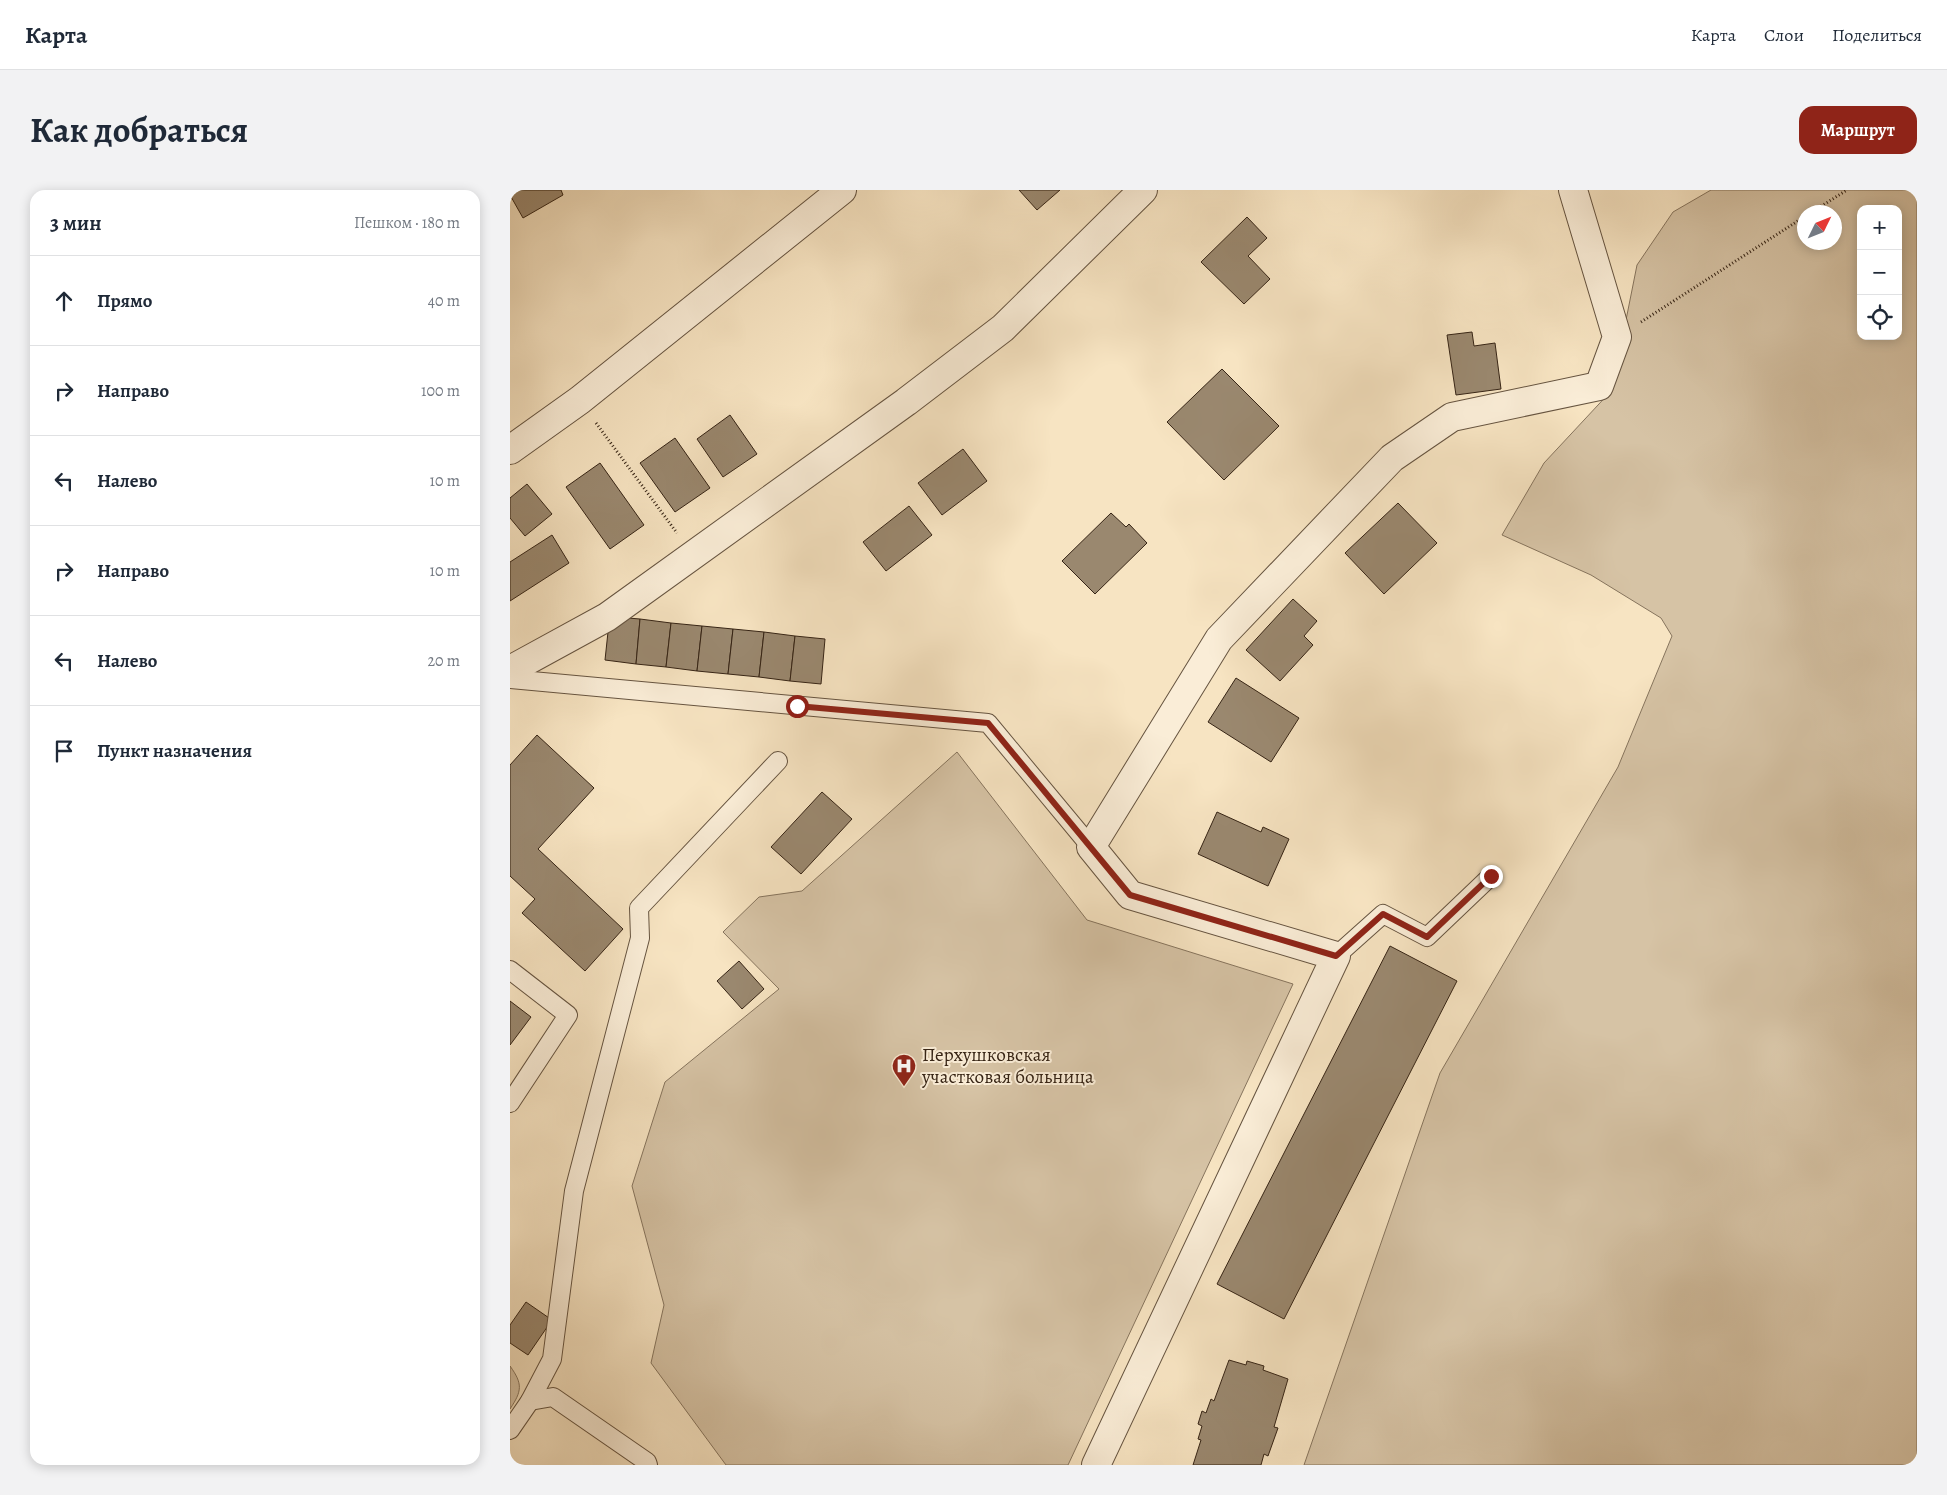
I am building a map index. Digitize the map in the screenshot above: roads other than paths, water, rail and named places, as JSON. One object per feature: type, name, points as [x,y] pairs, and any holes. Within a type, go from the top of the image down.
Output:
[{"type":"street","points":[[510,450],[580,400],[842,190]]},
{"type":"street","points":[[510,670],[606,617],[906,402],[1003,328],[1143,190]]},
{"type":"street","points":[[1096,1465],[1336,956],[1130,895],[1091,847],[1219,639],[1392,458],[1452,417],[1599,386],[1617,337],[1573,190]]},
{"type":"lane","points":[[510,679],[988,723],[1091,847]]},
{"type":"lane","points":[[510,1430],[530,1401],[552,1359],[574,1191],[640,938],[640,908],[778,761]]},
{"type":"lane","points":[[1336,956],[1383,914],[1427,937],[1491,876]]},
{"type":"lane","points":[[510,970],[568,1015],[510,1103]]},
{"type":"lane","points":[[530,1401],[553,1397],[647,1462],[648,1465]]},
{"type":"place","name":"Перхушковская участковая больница","points":[[904,1087]]}]
